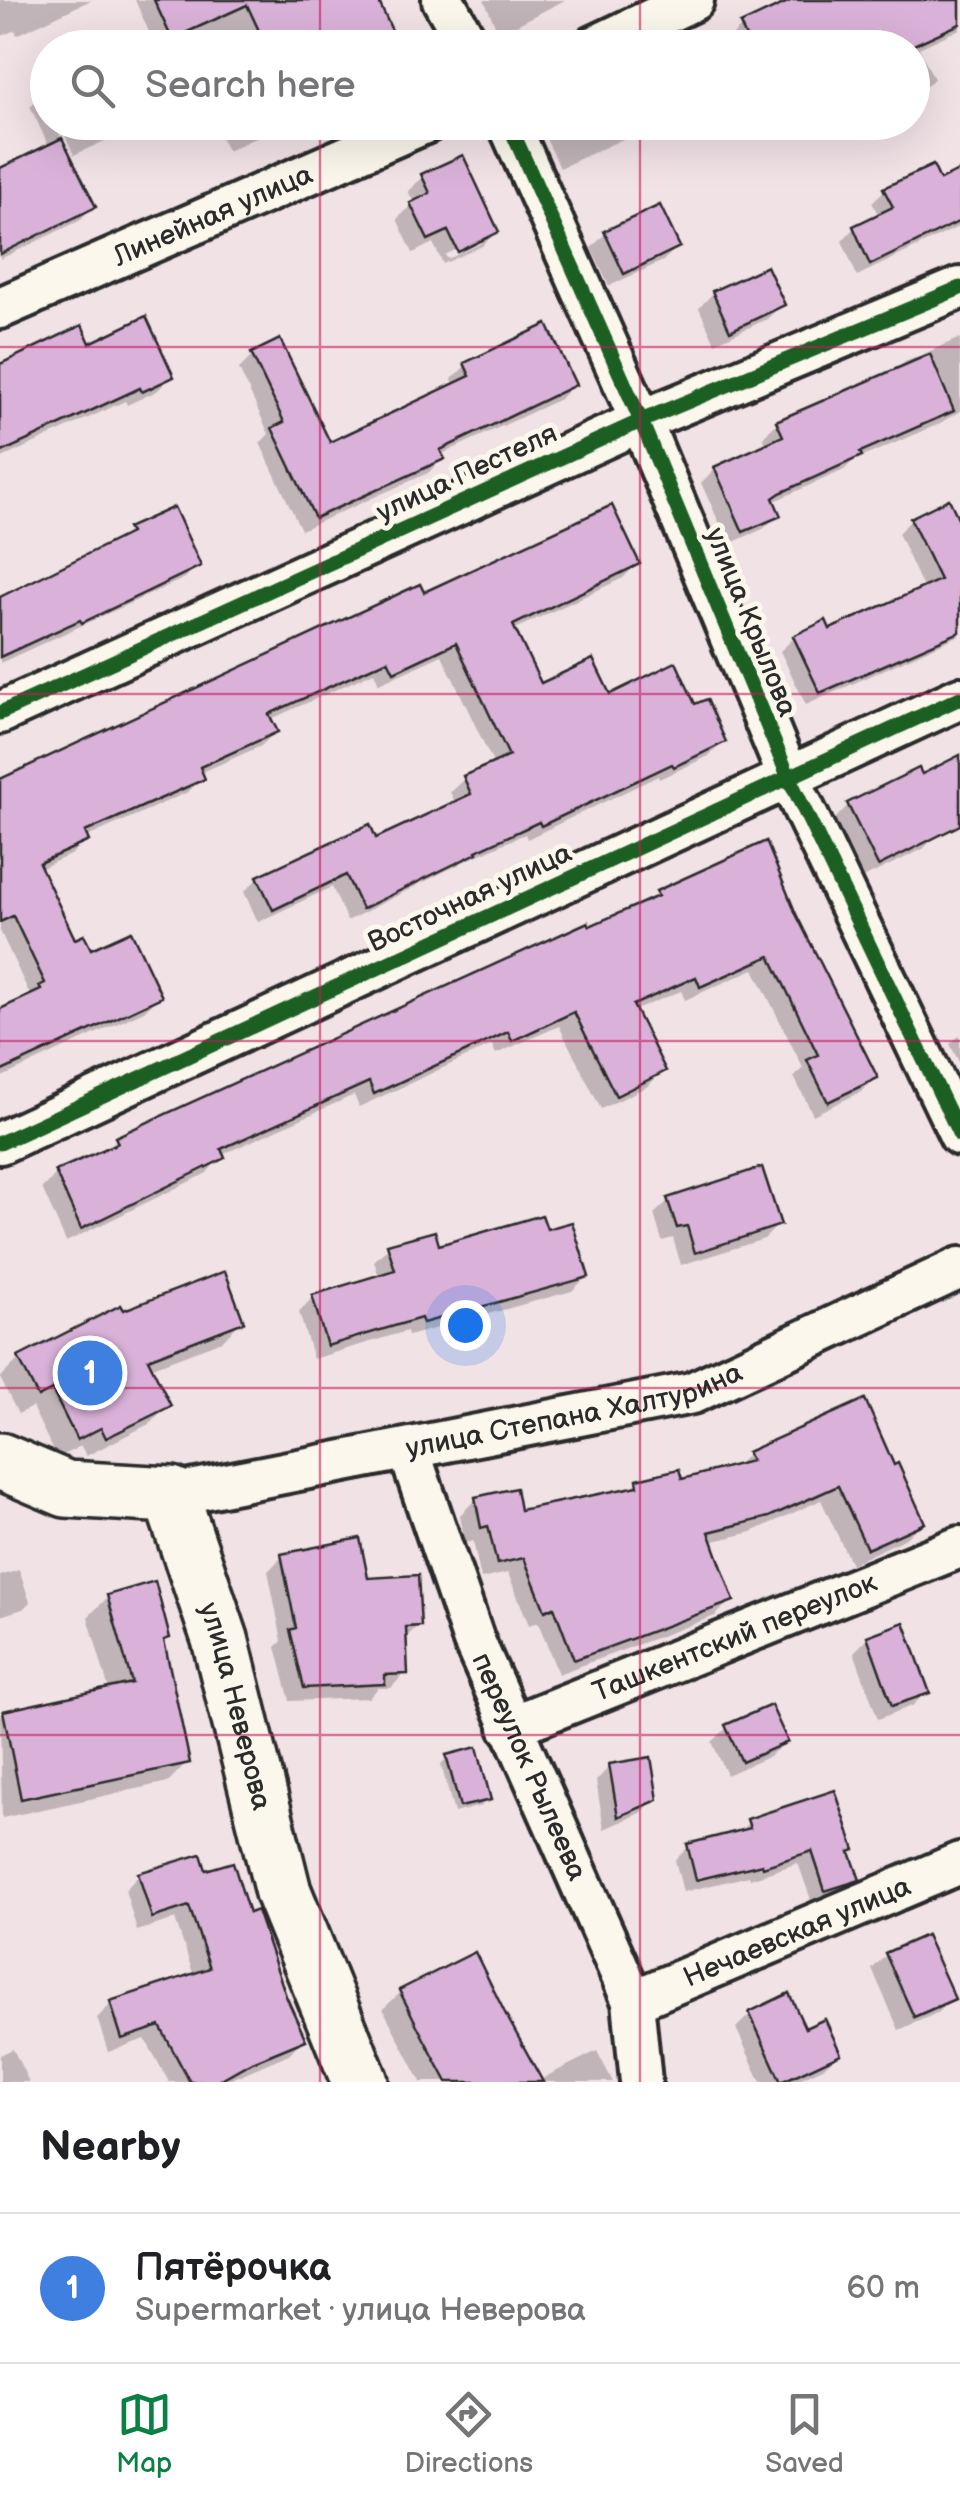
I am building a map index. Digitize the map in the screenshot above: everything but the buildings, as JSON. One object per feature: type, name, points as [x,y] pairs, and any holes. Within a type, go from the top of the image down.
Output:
[{"type":"street","points":[[443,0],[460,30]]},
{"type":"street","points":[[630,30],[694,0]]},
{"type":"street","name":"Линейная улица","points":[[0,308],[386,140]]},
{"type":"street","name":"улица Крылова","points":[[516,140],[641,421],[789,778],[960,1135]]},
{"type":"street","name":"улица Пестеля","points":[[0,713],[641,421],[960,288]]},
{"type":"street","name":"Восточная улица","points":[[0,1143],[960,698]]},
{"type":"street","name":"улица Степана Халтурина","points":[[171,1495],[692,1394],[960,1268]]},
{"type":"street","name":"переулок Рылеева","points":[[409,1451],[474,1641],[633,2001],[642,2082]]},
{"type":"street","points":[[0,1462],[66,1489],[171,1495]]},
{"type":"street","name":"улица Неверова","points":[[171,1495],[220,1638],[283,1892],[360,2082]]},
{"type":"street","name":"Ташкентский переулок","points":[[510,1726],[960,1547]]},
{"type":"street","name":"Нечаевская улица","points":[[633,2001],[960,1863]]},
{"type":"cycle path","points":[[516,140],[641,421],[789,778],[960,1135]]},
{"type":"cycle path","points":[[0,713],[641,421],[960,288]]},
{"type":"cycle path","points":[[0,1143],[960,698]]},
{"type":"place","name":"Пятёрочка","points":[[90,1373]]}]
